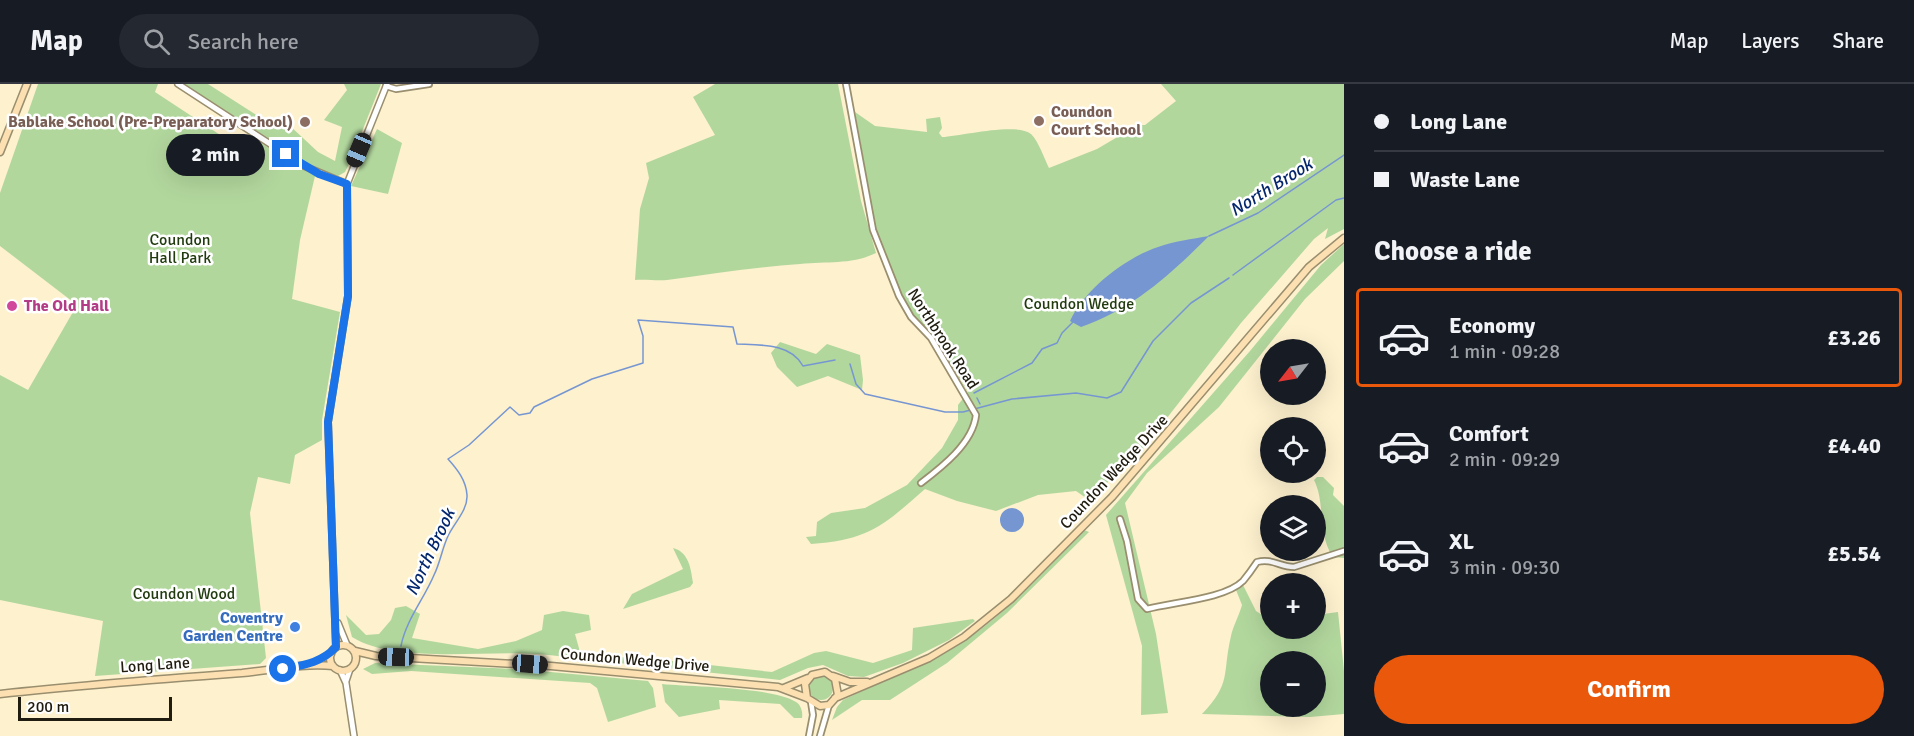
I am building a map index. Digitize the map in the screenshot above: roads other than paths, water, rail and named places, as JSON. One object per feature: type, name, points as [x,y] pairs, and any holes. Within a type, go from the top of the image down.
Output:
[{"type":"main road","points":[[0,152],[27,84]]},
{"type":"main road","name":"Coundon Wedge Drive","points":[[355,651],[376,656],[563,666],[784,688],[820,706],[829,705],[836,698],[869,682],[929,658],[964,637],[1011,599],[1112,497],[1309,267],[1344,238]]},
{"type":"main road","points":[[347,645],[355,651],[352,667],[340,670],[333,666],[331,654],[336,647],[347,645]]},
{"type":"main road","name":"Long Lane","points":[[312,664],[331,654]]},
{"type":"main road","name":"Coundon Wedge Drive","points":[[352,667],[376,656]]},
{"type":"main road","name":"Long Lane","points":[[0,694],[156,678],[243,673],[312,664],[333,666]]},
{"type":"main road","name":"Coundon Wedge Drive","points":[[784,688],[820,671],[850,682],[869,682]]},
{"type":"main road","points":[[832,676],[838,685],[836,698]]},
{"type":"main road","points":[[808,678],[805,689],[809,700]]},
{"type":"street","points":[[178,84],[304,166],[347,184]]},
{"type":"street","points":[[336,647],[328,422],[348,296],[347,184],[386,85],[396,89],[429,84]]},
{"type":"street","name":"Northbrook Road","points":[[846,84],[873,230],[896,289],[911,317],[931,338],[976,415],[969,437],[937,471],[921,483]]},
{"type":"street","points":[[1120,519],[1127,541],[1138,599],[1147,609],[1213,595],[1235,586],[1243,581],[1257,562],[1272,560],[1286,567],[1294,567],[1344,551]]},
{"type":"street","points":[[336,615],[347,645]]},
{"type":"street","points":[[346,683],[352,667]]},
{"type":"street","points":[[340,670],[346,683],[354,736]]},
{"type":"street","points":[[808,736],[813,715],[809,700]]},
{"type":"street","points":[[820,736],[829,705]]},
{"type":"water","points":[[1209,236],[1166,277],[1118,311],[1081,327],[1070,321],[1085,297],[1096,286],[1132,259],[1164,245]]},
{"type":"water","points":[[1012,508],[1021,511],[1024,520],[1021,529],[1012,532],[1003,529],[1000,520],[1003,511]]},
{"type":"waterway","name":"North Brook","points":[[1209,236],[1258,213],[1344,155]]},
{"type":"waterway","name":"North Brook","points":[[1233,275],[1336,200],[1344,198]]},
{"type":"waterway","name":"North Brook","points":[[850,364],[856,384],[865,394],[945,412],[963,412],[1012,399],[1076,393],[1107,398],[1121,392],[1153,341],[1191,303],[1229,278]]},
{"type":"waterway","name":"North Brook","points":[[401,646],[411,618],[436,570],[448,536],[467,501],[463,480],[448,459],[469,445],[510,407],[519,415],[530,413],[534,407],[592,379],[643,363],[643,336],[638,320],[733,327],[737,344],[765,345],[783,349],[798,358],[803,366],[835,360]]},
{"type":"waterway","name":"North Brook","points":[[974,393],[1032,363],[1042,349],[1057,343],[1062,333],[1073,322]]},
{"type":"waterway","name":"North Brook","points":[[977,398],[980,404]]},
{"type":"place","name":"Coundon Court School","points":[[1039,121]]},
{"type":"place","name":"Bablake School (Pre-Preparatory School)","points":[[305,122]]},
{"type":"place","name":"The Old Hall","points":[[12,306]]},
{"type":"place","name":"Coventry Garden Centre","points":[[295,627]]},
{"type":"park label","name":"Coundon Hall Park","points":[[180,249]]},
{"type":"park label","name":"Coundon Wedge","points":[[1079,304]]},
{"type":"park label","name":"Coundon Wood","points":[[184,594]]}]
